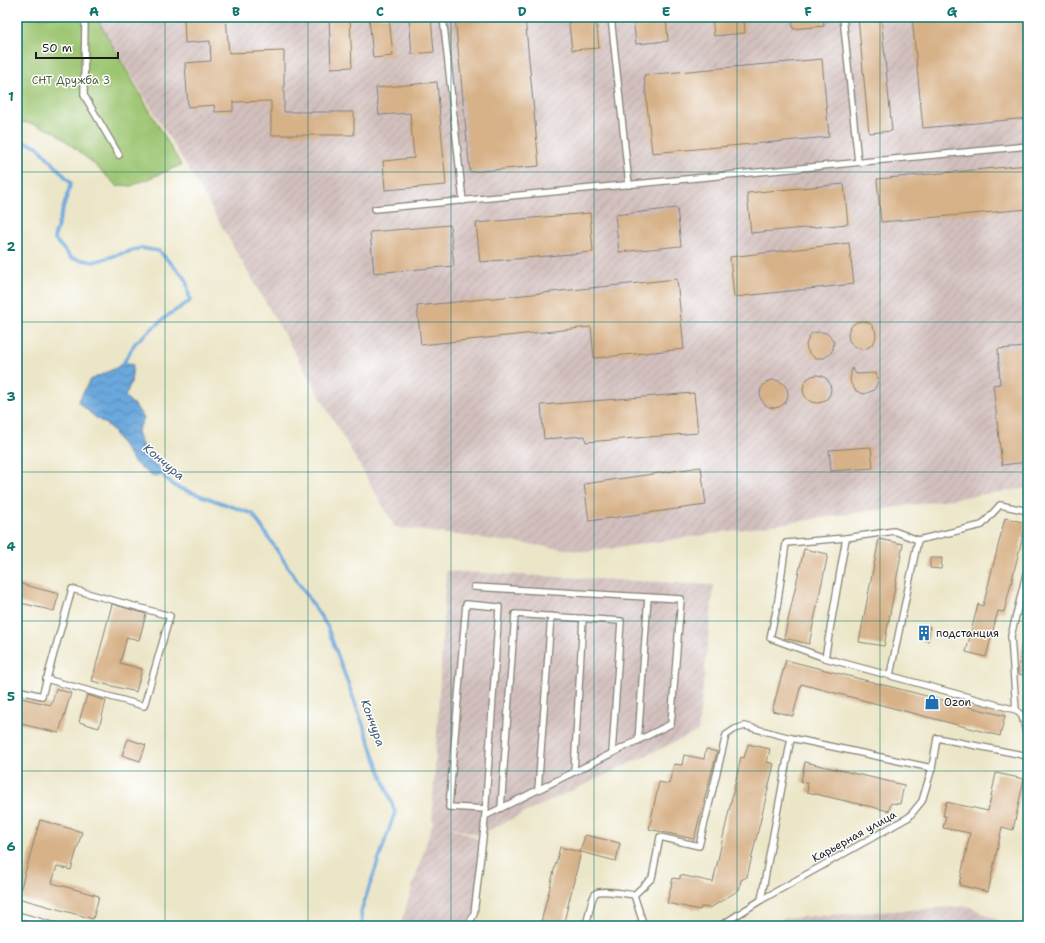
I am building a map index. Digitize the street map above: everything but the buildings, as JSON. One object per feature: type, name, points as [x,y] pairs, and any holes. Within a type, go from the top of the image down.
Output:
[{"type":"lane","points":[[85,17],[84,95],[119,155]]},
{"type":"lane","points":[[443,17],[463,201]]},
{"type":"lane","points":[[612,17],[629,185]]},
{"type":"lane","points":[[843,17],[858,162]]},
{"type":"lane","points":[[376,209],[1028,146]]},
{"type":"lane","points":[[1028,511],[1000,504],[982,525],[918,540],[894,531],[846,538],[786,544],[777,607],[770,638],[825,658],[1016,710],[1022,716],[1028,740]]},
{"type":"lane","points":[[825,658],[846,538]]},
{"type":"lane","points":[[890,675],[918,540]]},
{"type":"lane","points":[[1016,710],[1011,636],[1028,566]]},
{"type":"lane","points":[[474,587],[681,599],[671,724],[485,816]]},
{"type":"lane","points":[[17,690],[42,696],[46,679],[72,589],[170,616],[144,706],[46,679]]},
{"type":"lane","points":[[638,741],[648,597]]},
{"type":"lane","points":[[468,926],[474,914],[486,809],[499,607],[466,604],[449,806],[486,809]]},
{"type":"lane","points":[[501,808],[515,614],[621,621],[612,753]]},
{"type":"lane","points":[[538,790],[551,616]]},
{"type":"lane","points":[[574,772],[583,618]]},
{"type":"lane","points":[[586,926],[593,897],[597,893],[602,892],[634,895],[652,878],[660,837],[699,846],[726,735],[735,729],[745,726],[791,738],[932,768]]},
{"type":"lane","points":[[761,900],[791,738]]},
{"type":"lane","name":"Карьерная улица","points":[[720,926],[761,900],[908,817],[922,801],[932,768],[937,738],[1028,756]]},
{"type":"lane","points":[[634,895],[644,926]]},
{"type":"lane","points":[[17,915],[55,926]]},
{"type":"shaded area","points":[[96,17],[1028,17],[1028,488],[587,552],[395,527],[198,185]]},
{"type":"shaded area","points":[[446,571],[714,585],[698,731],[478,835],[446,825],[480,840],[476,926],[400,926],[433,822]]},
{"type":"shaded area","points":[[968,906],[1010,926],[771,926],[784,918]]},
{"type":"green space","name":"СНТ Дружба 3","points":[[17,17],[96,17],[181,165],[131,186],[121,185],[118,187],[94,164],[55,132],[36,125],[17,121]]},
{"type":"water","points":[[124,362],[133,365],[131,383],[125,396],[144,418],[137,432],[143,452],[165,473],[153,477],[135,463],[110,427],[95,417],[78,402],[90,380],[116,368]]},
{"type":"waterway","name":"Кончура","points":[[17,140],[37,146],[71,183],[54,238],[71,258],[93,262],[141,248],[159,251],[186,279],[190,301],[167,316],[135,343],[123,364]]},
{"type":"waterway","name":"Кончура","points":[[159,472],[176,487],[253,514],[327,626],[395,812],[361,911],[362,926]]},
{"type":"place","name":"подстанция","points":[[924,633]]},
{"type":"place","name":"Ozon","points":[[932,702]]}]
